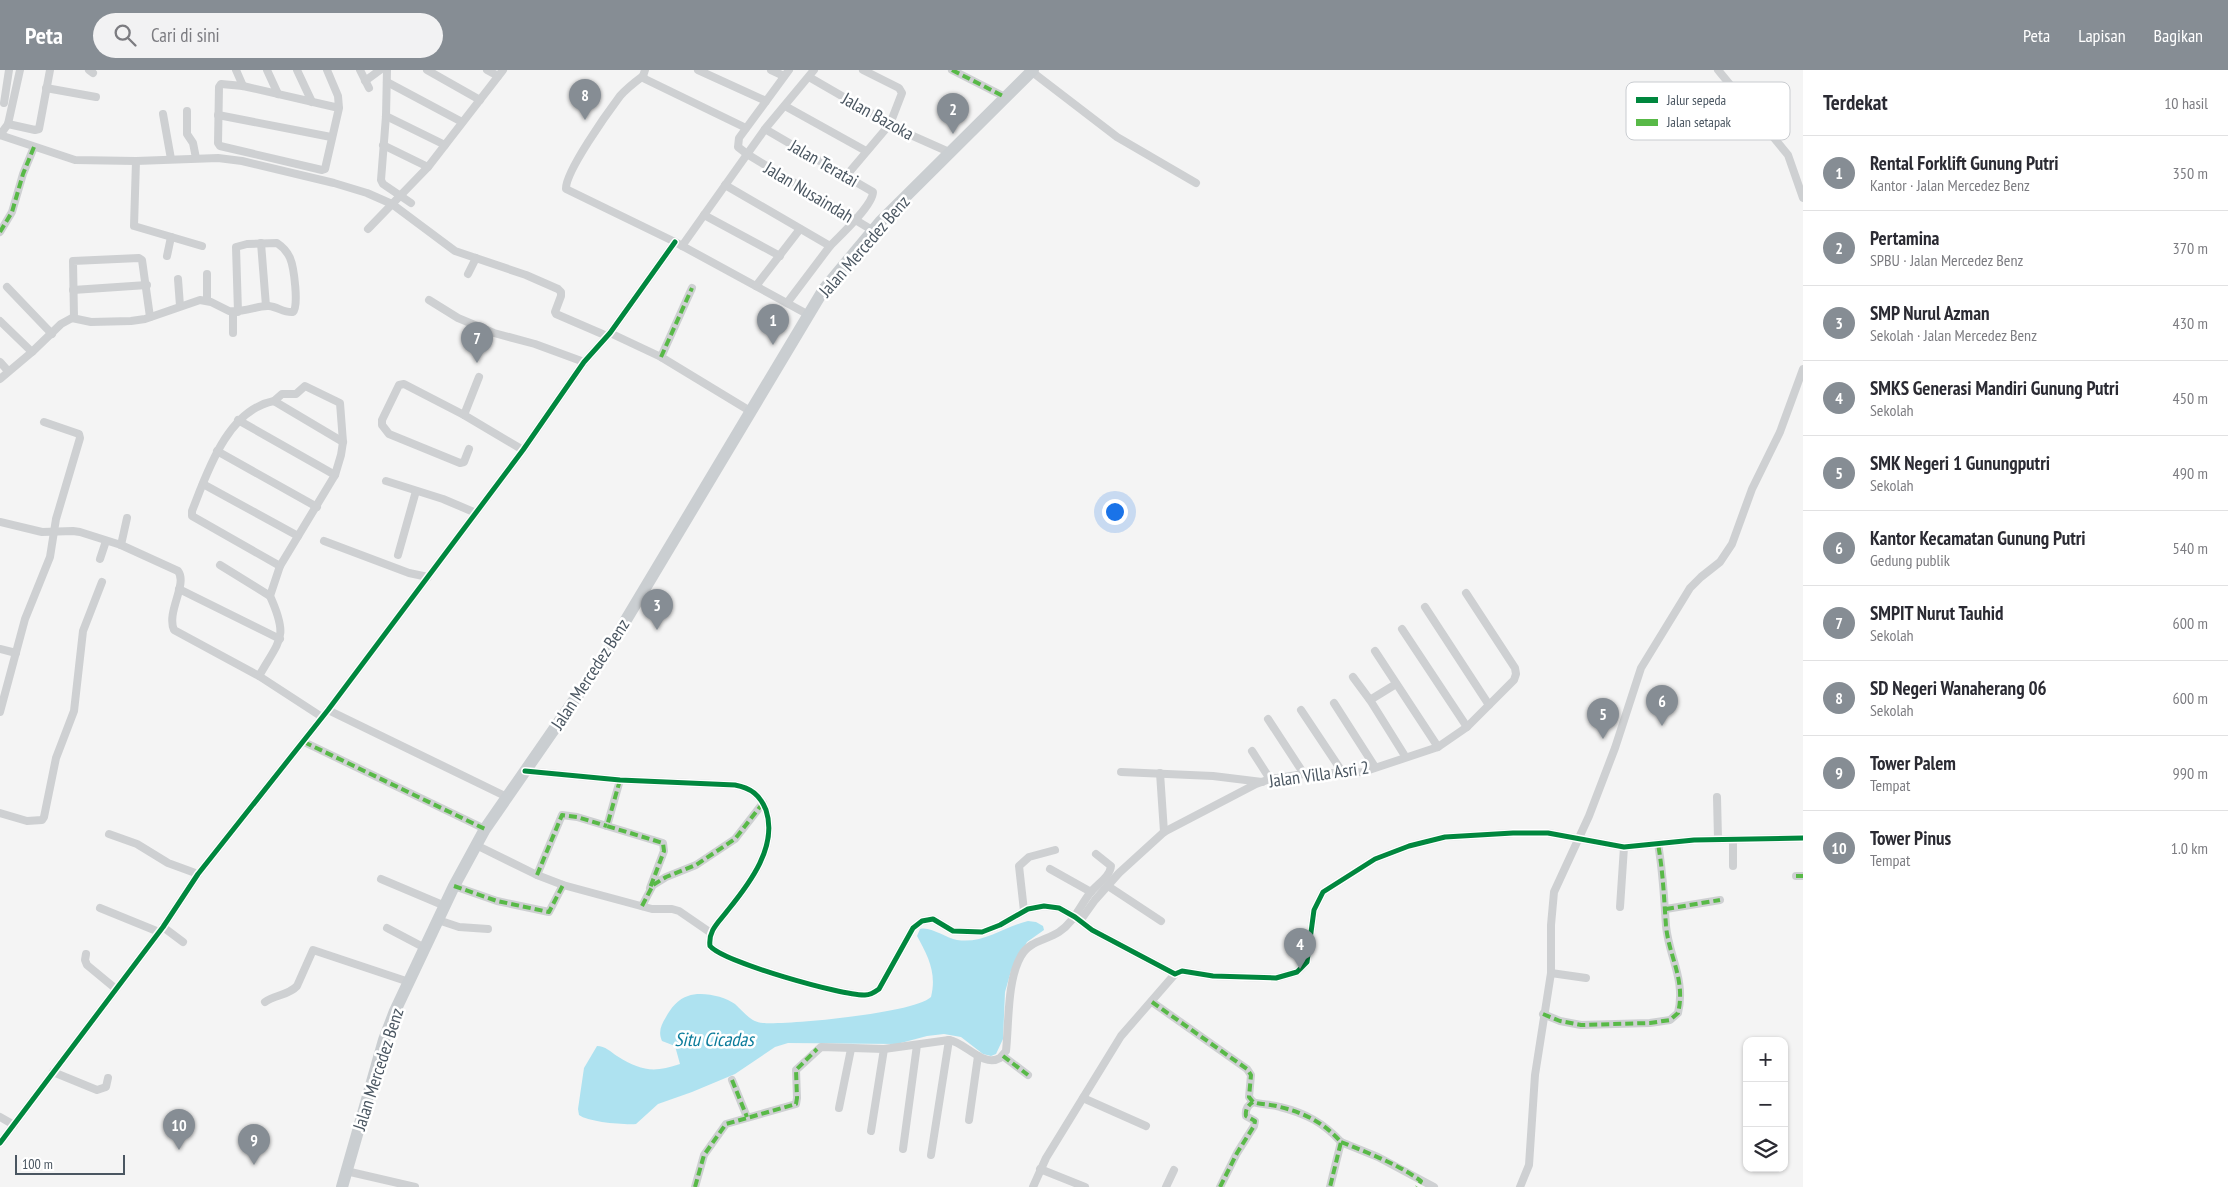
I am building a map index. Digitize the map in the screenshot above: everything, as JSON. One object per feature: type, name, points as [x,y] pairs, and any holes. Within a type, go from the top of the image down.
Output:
[{"type":"main road","name":"Jalan Mercedez Benz","points":[[342,1187],[384,1040],[454,886],[485,829],[602,660],[824,289],[872,230],[1032,71]]},
{"type":"street","points":[[9,70],[2,102],[13,104]]},
{"type":"street","points":[[20,70],[8,124],[0,135],[75,160],[136,161],[196,158],[242,161],[334,183],[367,193],[392,204],[455,251],[526,275],[558,289],[561,292],[561,296],[556,314],[661,357],[750,412]]},
{"type":"street","points":[[8,124],[35,130],[39,129],[50,70]]},
{"type":"street","points":[[236,70],[243,86]]},
{"type":"street","points":[[267,70],[278,94]]},
{"type":"street","points":[[297,70],[312,102]]},
{"type":"street","points":[[327,70],[338,96],[339,108],[326,166],[322,170],[220,146],[218,143],[220,85],[243,86],[339,108]]},
{"type":"street","points":[[360,70],[367,84],[380,70]]},
{"type":"street","points":[[387,70],[381,182],[411,203]]},
{"type":"street","points":[[427,70],[480,100]]},
{"type":"street","points":[[368,230],[428,167],[500,73],[487,70]]},
{"type":"street","points":[[698,70],[766,101]]},
{"type":"street","points":[[746,154],[738,147],[737,142],[786,73],[771,70]]},
{"type":"street","points":[[0,1143],[161,930],[198,874],[304,742],[476,513],[523,450],[584,362],[704,215],[746,154],[814,70]]},
{"type":"street","points":[[846,176],[890,124],[902,91],[863,70]]},
{"type":"street","points":[[952,70],[1004,97]]},
{"type":"street","points":[[1718,70],[1728,82]]},
{"type":"street","points":[[1032,71],[1117,137],[1196,183]]},
{"type":"street","points":[[644,73],[645,79],[746,128]]},
{"type":"street","points":[[644,73],[620,96],[587,145],[569,177],[566,189],[679,244],[808,314]]},
{"type":"street","name":"Jalan Bazoka","points":[[808,77],[890,124],[949,152]]},
{"type":"street","points":[[387,82],[462,122]]},
{"type":"street","points":[[46,88],[96,97]]},
{"type":"street","points":[[786,106],[866,151]]},
{"type":"street","points":[[187,111],[187,134],[193,143],[196,158]]},
{"type":"street","points":[[163,114],[171,159]]},
{"type":"street","points":[[218,115],[331,137]]},
{"type":"street","points":[[386,116],[445,145]]},
{"type":"street","name":"Jalan Teratai","points":[[765,129],[871,189],[874,194],[854,221],[830,246],[787,303]]},
{"type":"street","points":[[1776,140],[1788,155],[1803,198]]},
{"type":"street","points":[[383,145],[428,167]]},
{"type":"street","points":[[0,232],[12,212],[22,174],[34,147]]},
{"type":"street","name":"Jalan Nusaindah","points":[[746,154],[854,221],[872,230]]},
{"type":"street","points":[[136,161],[134,226],[202,246]]},
{"type":"street","points":[[725,185],[830,246]]},
{"type":"street","points":[[704,215],[780,256]]},
{"type":"street","points":[[756,286],[800,229]]},
{"type":"street","points":[[167,256],[171,237]]},
{"type":"street","points":[[261,243],[266,306]]},
{"type":"street","points":[[0,378],[32,352],[64,321],[74,318],[91,322],[131,321],[195,300],[208,300],[222,309],[236,312],[266,306],[290,313],[295,311],[292,264],[286,251],[277,243],[238,245],[235,249],[236,312],[233,333]]},
{"type":"street","points":[[74,318],[72,264],[75,260],[139,258],[142,260],[147,285],[150,316]]},
{"type":"street","points":[[468,274],[476,258]]},
{"type":"street","points":[[206,274],[208,300]]},
{"type":"street","points":[[178,279],[180,306]]},
{"type":"street","points":[[72,290],[147,285]]},
{"type":"street","points":[[7,287],[52,334]]},
{"type":"street","points":[[661,357],[692,288]]},
{"type":"street","points":[[429,300],[458,318],[494,333],[535,344],[584,362]]},
{"type":"street","points":[[0,321],[32,352]]},
{"type":"street","points":[[0,362],[8,371]]},
{"type":"street","points":[[1520,1187],[1529,1165],[1535,1075],[1543,1014],[1551,973],[1552,901],[1559,880],[1579,838],[1615,748],[1641,668],[1690,588],[1700,577],[1720,562],[1732,544],[1752,489],[1780,432],[1803,368]]},
{"type":"street","points":[[464,415],[478,377]]},
{"type":"street","points":[[469,449],[464,462],[460,462],[393,437],[382,424],[401,384],[464,415],[523,450]]},
{"type":"street","points":[[270,596],[280,566],[335,475],[343,442],[341,407],[337,400],[305,386],[296,394],[282,394],[274,401],[238,420],[217,451],[190,516],[280,566]]},
{"type":"street","points":[[274,401],[343,442]]},
{"type":"street","points":[[238,420],[335,475]]},
{"type":"street","points":[[0,712],[25,619],[50,557],[56,519],[80,436],[44,422]]},
{"type":"street","points":[[217,451],[317,507]]},
{"type":"street","points":[[386,481],[416,490],[476,513]]},
{"type":"street","points":[[202,484],[298,536]]},
{"type":"street","points":[[398,555],[416,490]]},
{"type":"street","points":[[121,545],[127,518]]},
{"type":"street","points":[[0,522],[29,530],[73,531],[121,545],[178,570],[181,574],[172,617],[174,630],[259,676],[322,717]]},
{"type":"street","points":[[100,559],[106,541]]},
{"type":"street","points":[[324,541],[409,573],[428,577]]},
{"type":"street","points":[[220,565],[270,596],[280,618],[282,632],[280,639],[259,676]]},
{"type":"street","points":[[0,813],[34,822],[42,820],[44,817],[56,758],[74,711],[83,631],[102,582]]},
{"type":"street","points":[[178,589],[280,639]]},
{"type":"street","name":"Jalan Villa Asri 2","points":[[1077,919],[1119,873],[1164,832],[1266,780],[1304,774],[1362,772],[1405,756],[1438,747],[1467,727],[1514,680],[1516,674],[1515,668],[1466,593]]},
{"type":"street","points":[[1426,607],[1489,705]]},
{"type":"street","points":[[1402,629],[1467,727]]},
{"type":"street","points":[[0,649],[16,654]]},
{"type":"street","points":[[1375,651],[1438,747]]},
{"type":"street","points":[[1353,677],[1370,700],[1405,756]]},
{"type":"street","points":[[1370,700],[1396,684]]},
{"type":"street","points":[[1334,703],[1375,767]]},
{"type":"street","points":[[328,710],[507,797]]},
{"type":"street","points":[[1300,710],[1343,774]]},
{"type":"street","points":[[1268,719],[1304,774]]},
{"type":"street","points":[[304,742],[485,829]]},
{"type":"street","points":[[1252,751],[1266,780]]},
{"type":"street","points":[[526,770],[620,780],[735,785],[750,789],[763,803],[768,822],[767,847],[737,899],[711,933],[710,946],[743,965],[818,986],[863,995],[879,989],[913,928],[922,921],[933,919],[953,931],[973,933],[991,930],[1024,911],[1036,907],[1051,906],[1059,908],[1108,939],[1175,974]]},
{"type":"street","points":[[1121,772],[1266,780]]},
{"type":"street","points":[[1160,774],[1164,832]]},
{"type":"street","points":[[607,826],[620,780]]},
{"type":"street","points":[[1717,798],[1718,839]]},
{"type":"street","points":[[650,888],[666,877],[696,865],[726,846],[742,832],[763,803]]},
{"type":"street","points":[[536,875],[562,815],[607,826],[663,843],[664,851],[642,906]]},
{"type":"street","points":[[1033,1187],[1040,1169],[1121,1036],[1175,974],[1182,971],[1213,976],[1276,978],[1296,972],[1307,962],[1314,910],[1323,892],[1375,859],[1409,846],[1445,837],[1513,832],[1579,838],[1624,847],[1718,839],[1803,838]]},
{"type":"street","points":[[108,834],[136,844],[168,863],[198,874]]},
{"type":"street","points":[[1733,839],[1733,866]]},
{"type":"street","points":[[1543,1014],[1560,1021],[1581,1025],[1650,1023],[1674,1018],[1679,1009],[1680,983],[1666,927],[1666,908],[1658,844]]},
{"type":"street","points":[[476,845],[536,875],[563,884],[642,906],[679,911],[711,933]]},
{"type":"street","points":[[1620,907],[1624,847]]},
{"type":"street","points":[[1024,911],[1019,866],[1029,857],[1055,850]]},
{"type":"street","points":[[695,1187],[704,1155],[721,1128],[731,1121],[796,1104],[796,1070],[817,1049],[824,1046],[851,1049],[884,1048],[949,1040],[959,1042],[978,1056],[997,1060],[1003,1056],[1006,1051],[1013,983],[1021,954],[1028,947],[1058,933],[1077,919],[1091,892],[1103,880],[1111,868],[1109,864],[1096,854]]},
{"type":"street","points":[[1050,869],[1091,892]]},
{"type":"street","points":[[381,879],[445,906]]},
{"type":"street","points":[[454,886],[497,901],[549,912],[563,884]]},
{"type":"street","points":[[1108,886],[1161,921]]},
{"type":"street","points":[[1666,908],[1720,900]]},
{"type":"street","points":[[100,908],[161,930],[183,942]]},
{"type":"street","points":[[438,920],[458,928],[488,929]]},
{"type":"street","points":[[387,928],[425,948]]},
{"type":"street","points":[[265,1002],[271,997],[293,990],[313,950],[409,982]]},
{"type":"street","points":[[86,954],[84,960],[87,964],[116,989]]},
{"type":"street","points":[[1551,973],[1586,978]]},
{"type":"street","points":[[1152,1002],[1247,1069],[1251,1075],[1250,1097],[1253,1102]]},
{"type":"street","points":[[931,1155],[949,1040]]},
{"type":"street","points":[[903,1149],[918,1045]]},
{"type":"street","points":[[871,1131],[884,1048]]},
{"type":"street","points":[[839,1108],[851,1049]]},
{"type":"street","points":[[969,1120],[978,1056]]},
{"type":"street","points":[[1003,1056],[1028,1075]]},
{"type":"street","points":[[54,1072],[98,1090],[106,1087],[108,1078]]},
{"type":"street","points":[[732,1080],[747,1117]]},
{"type":"street","points":[[1084,1098],[1146,1126]]},
{"type":"street","points":[[1220,1187],[1237,1153],[1254,1126],[1255,1121],[1246,1116],[1245,1113],[1248,1105],[1253,1102],[1279,1106],[1306,1115],[1320,1122],[1341,1142],[1378,1157],[1419,1184],[1434,1187]]},
{"type":"street","points":[[0,1117],[14,1125]]},
{"type":"street","points":[[1330,1187],[1341,1142]]},
{"type":"street","points":[[1040,1169],[1085,1187]]},
{"type":"street","points":[[1166,1187],[1174,1170]]},
{"type":"street","points":[[346,1171],[415,1187]]},
{"type":"water","name":"Situ Cicadas","points":[[1028,921],[1036,922],[1043,926],[1044,930],[1027,942],[1011,971],[1005,992],[1003,1039],[996,1054],[991,1056],[983,1054],[961,1037],[944,1034],[927,1036],[897,1044],[788,1043],[775,1047],[735,1074],[658,1104],[636,1124],[598,1121],[579,1115],[578,1109],[584,1068],[597,1046],[605,1048],[633,1065],[648,1069],[663,1069],[680,1064],[675,1046],[662,1041],[660,1032],[670,1011],[678,1001],[685,997],[706,994],[719,997],[735,1004],[751,1019],[763,1023],[851,1017],[902,1008],[920,1003],[931,997],[933,988],[932,972],[928,958],[917,936],[920,929],[928,929],[953,939],[967,941],[976,940]]},
{"type":"marked path","points":[[952,70],[1005,97]]},
{"type":"marked path","points":[[0,232],[12,212],[23,174],[34,147]]},
{"type":"marked path","points":[[661,357],[692,288]]},
{"type":"marked path","points":[[304,742],[485,829]]},
{"type":"marked path","points":[[620,780],[607,826],[663,843],[664,851],[650,888]]},
{"type":"marked path","points":[[642,906],[653,885],[666,877],[696,865],[735,839],[763,803]]},
{"type":"marked path","points":[[537,875],[562,815],[577,817],[607,826]]},
{"type":"marked path","points":[[1543,1014],[1560,1021],[1581,1025],[1650,1023],[1670,1020],[1678,1013],[1680,1001],[1679,979],[1666,926],[1658,844]]},
{"type":"marked path","points":[[1796,876],[1803,876]]},
{"type":"marked path","points":[[454,886],[497,901],[549,912],[563,885]]},
{"type":"marked path","points":[[1666,909],[1720,900]]},
{"type":"marked path","points":[[1152,1002],[1247,1069],[1251,1075],[1249,1097],[1253,1102],[1289,1109],[1306,1116],[1328,1129],[1341,1142],[1330,1187]]},
{"type":"marked path","points":[[695,1187],[704,1155],[726,1124],[796,1104],[796,1070],[817,1049]]},
{"type":"marked path","points":[[1003,1056],[1028,1075]]},
{"type":"marked path","points":[[732,1080],[747,1117]]},
{"type":"marked path","points":[[1220,1187],[1237,1153],[1254,1126],[1255,1121],[1246,1116],[1247,1108],[1253,1102]]},
{"type":"marked path","points":[[1341,1142],[1402,1169],[1421,1181],[1417,1187]]},
{"type":"cycle path","points":[[0,1143],[163,927],[198,874],[328,710],[523,450],[584,362],[610,333],[675,242]]},
{"type":"cycle path","points":[[525,771],[620,780],[735,785],[750,790],[758,796],[766,810],[769,824],[765,850],[753,876],[712,931],[710,946],[719,953],[737,961],[784,977],[833,990],[865,995],[879,989],[913,928],[922,921],[933,919],[953,931],[982,932],[1000,925],[1028,909],[1044,906],[1059,908],[1092,930],[1175,974],[1182,971],[1213,976],[1276,978],[1297,972],[1307,962],[1314,910],[1323,892],[1375,859],[1409,846],[1445,837],[1513,833],[1548,833],[1624,847],[1694,840],[1803,838]]},
{"type":"place","name":"SD Negeri Wanaherang 06","points":[[585,120]]},
{"type":"place","name":"Pertamina","points":[[953,134]]},
{"type":"place","name":"Rental Forklift Gunung Putri","points":[[773,345]]},
{"type":"place","name":"SMPIT Nurut Tauhid","points":[[477,363]]},
{"type":"place","name":"SMP Nurul Azman","points":[[657,630]]},
{"type":"place","name":"Kantor Kecamatan Gunung Putri","points":[[1662,726]]},
{"type":"place","name":"SMK Negeri 1 Gunungputri","points":[[1603,739]]},
{"type":"place","name":"SMKS Generasi Mandiri Gunung Putri","points":[[1300,969]]},
{"type":"place","name":"Tower Pinus","points":[[179,1150]]},
{"type":"place","name":"Tower Palem","points":[[254,1165]]}]
